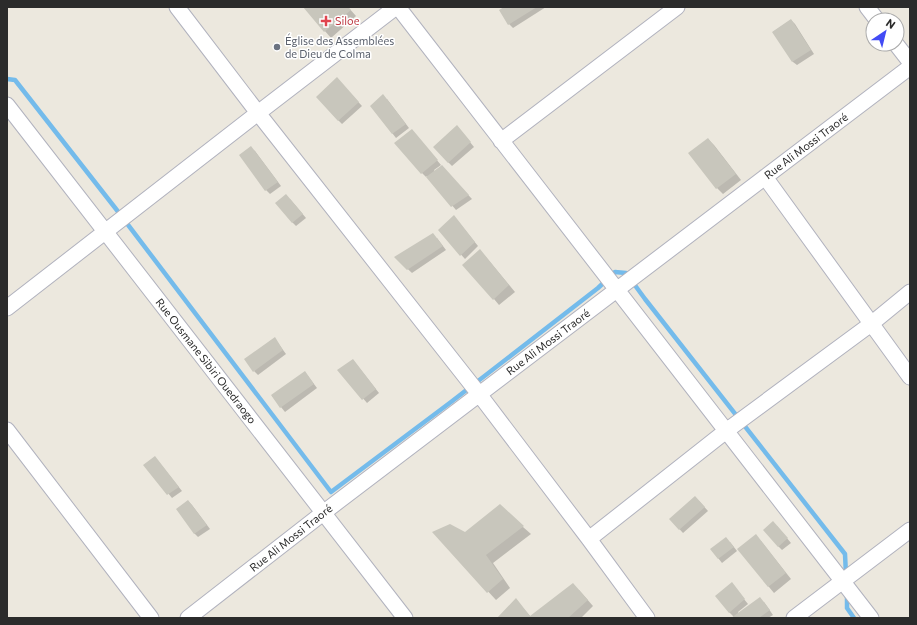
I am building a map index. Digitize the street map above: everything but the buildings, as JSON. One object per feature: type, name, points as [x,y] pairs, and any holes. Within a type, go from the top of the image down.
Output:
[{"type":"street","points":[[177,7],[258,113],[479,394],[647,618]]},
{"type":"street","points":[[7,308],[397,7],[871,618]]},
{"type":"street","points":[[501,141],[676,7]]},
{"type":"street","points":[[902,52],[910,62]]},
{"type":"street","name":"Rue Ali Mossi Traoré","points":[[188,618],[323,512],[910,67]]},
{"type":"street","name":"Rue Ousmane Sibiri Ouedraogo","points":[[7,105],[405,618]]},
{"type":"street","points":[[765,177],[870,324],[910,377]]},
{"type":"street","points":[[589,539],[726,431],[870,324],[910,292]]},
{"type":"street","points":[[7,430],[151,618]]},
{"type":"street","points":[[794,618],[910,530]]},
{"type":"waterway","points":[[7,79],[15,80],[116,209],[331,492],[451,402],[598,288],[615,272],[626,273],[845,554],[846,575]]},
{"type":"waterway","points":[[847,594],[847,608],[854,618]]},
{"type":"place","name":"Siloe","points":[[326,21]]},
{"type":"place","name":"Église des Assemblées de Dieu de Colma","points":[[277,47]]}]
